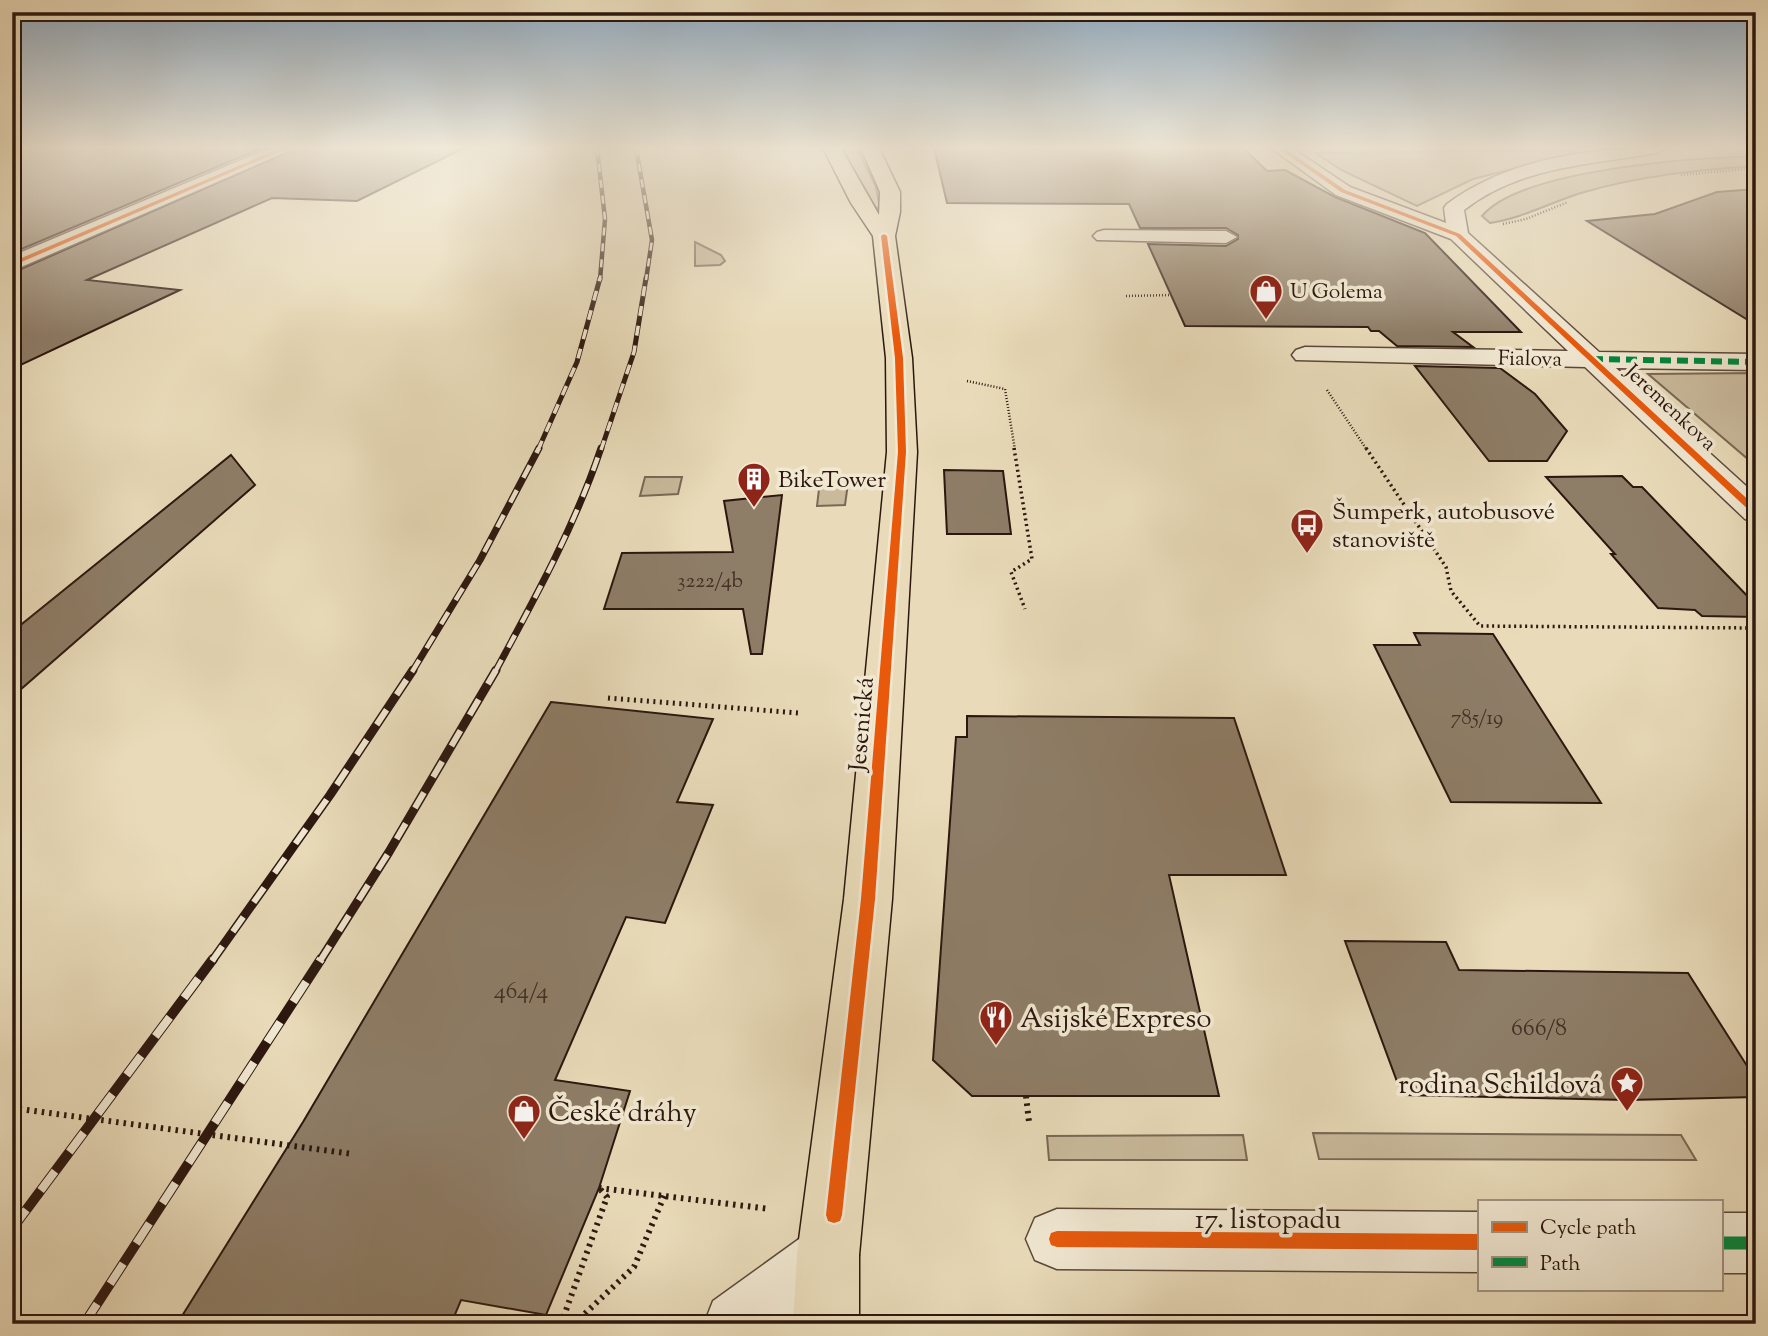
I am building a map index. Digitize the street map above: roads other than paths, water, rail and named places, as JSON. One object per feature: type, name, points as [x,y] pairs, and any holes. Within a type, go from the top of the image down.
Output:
[{"type":"main road","name":"Jesenická","points":[[866,210],[884,236]]},
{"type":"main road","name":"Jesenická","points":[[826,1324],[828,1255],[868,899],[902,452],[899,358],[884,236],[890,210]]},
{"type":"street","points":[[12,264],[139,210]]},
{"type":"street","points":[[1394,210],[1458,235],[1454,210]]},
{"type":"street","name":"Jeremenkova","points":[[1458,235],[1756,512]]},
{"type":"street","points":[[1104,236],[1226,237]]},
{"type":"street","name":"Fialova","points":[[1305,355],[1756,362]]},
{"type":"street","name":"17. listopadu","points":[[1057,1239],[1478,1242]]},
{"type":"street","points":[[1722,1243],[1756,1243]]},
{"type":"street","points":[[736,1324],[828,1255]]},
{"type":"railway","points":[[600,280],[604,210]]},
{"type":"railway","points":[[646,280],[652,240],[647,210]]},
{"type":"railway","points":[[538,449],[577,362],[600,278]]},
{"type":"railway","points":[[601,450],[634,352],[646,278]]},
{"type":"railway","points":[[495,672],[566,534],[601,448]]},
{"type":"railway","points":[[412,672],[480,560],[538,449]]},
{"type":"railway","points":[[212,961],[330,795],[413,670]]},
{"type":"railway","points":[[320,961],[389,852],[496,670]]},
{"type":"railway","points":[[12,1229],[213,959]]},
{"type":"railway","points":[[84,1324],[321,959]]},
{"type":"place","name":"U Golema","points":[[1266,321]]},
{"type":"place","name":"BikeTower","points":[[754,509]]},
{"type":"place","name":"Šumperk, autobusové stanoviště","points":[[1307,555]]},
{"type":"place","name":"Asijské Expreso","points":[[996,1047]]},
{"type":"place","name":"rodina Schildová","points":[[1627,1113]]},
{"type":"place","name":"České dráhy","points":[[524,1141]]}]
